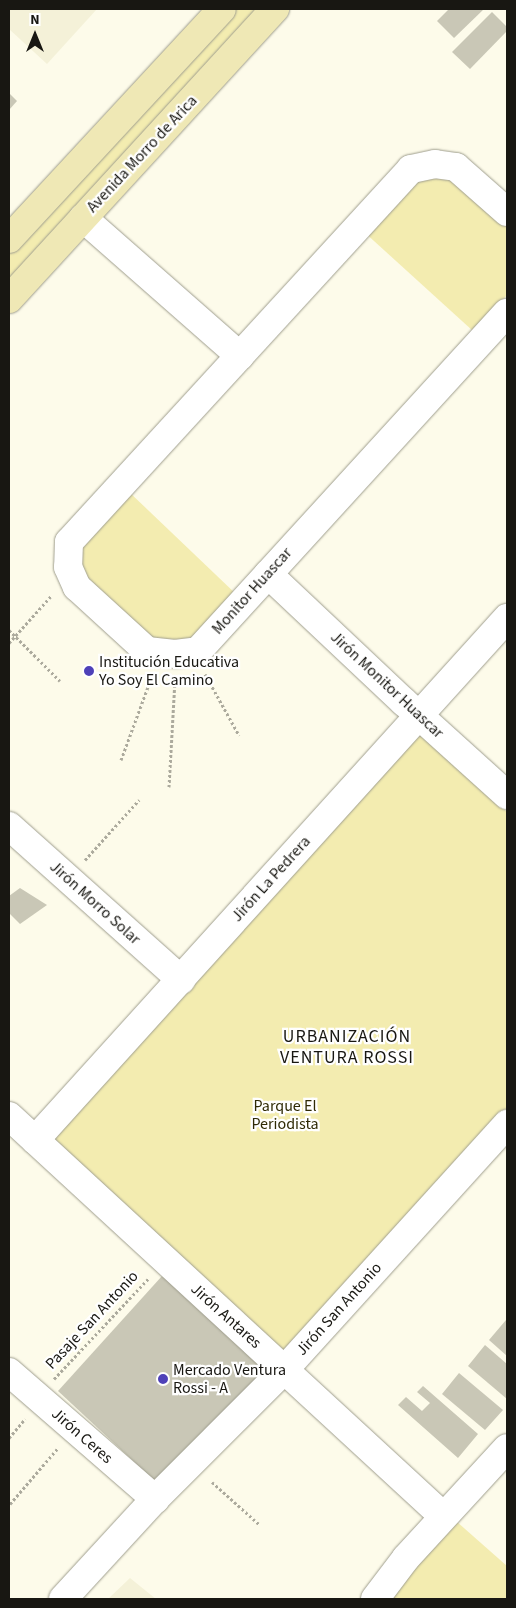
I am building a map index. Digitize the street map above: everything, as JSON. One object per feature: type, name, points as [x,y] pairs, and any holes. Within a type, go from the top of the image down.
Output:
[{"type":"main road","points":[[9,239],[222,9]]},
{"type":"main road","name":"Avenida Morro de Arica","points":[[9,299],[275,9]]},
{"type":"street","name":"Monitor Huascar","points":[[507,212],[456,168],[435,164],[411,170],[69,542],[68,566],[77,587],[147,651],[175,654],[198,650],[507,313]]},
{"type":"street","points":[[83,218],[240,356]]},
{"type":"street","name":"Jirón Monitor Huascar","points":[[268,574],[418,716],[507,795]]},
{"type":"street","name":"Jirón La Pedrera","points":[[35,1140],[507,618]]},
{"type":"street","name":"Jirón Morro Solar","points":[[9,826],[181,980]]},
{"type":"street","name":"Jirón Antares","points":[[9,1116],[443,1516]]},
{"type":"street","name":"Jirón San Antonio","points":[[63,1599],[155,1499],[285,1369],[507,1124]]},
{"type":"street","name":"Jirón Ceres","points":[[9,1372],[34,1405],[155,1499]]},
{"type":"street","points":[[375,1599],[406,1558],[507,1448]]},
{"type":"path","points":[[9,643],[53,594]]},
{"type":"path","points":[[9,630],[60,681]]},
{"type":"path","points":[[204,672],[239,735]]},
{"type":"path","points":[[121,760],[150,681]]},
{"type":"path","points":[[169,787],[175,681]]},
{"type":"path","points":[[69,880],[138,800]]},
{"type":"path","name":"Pasaje San Antonio","points":[[9,1438],[34,1405],[165,1261]]},
{"type":"path","points":[[10,1504],[64,1440]]},
{"type":"path","points":[[212,1482],[260,1525]]},
{"type":"shaded area","points":[[9,9],[97,9],[47,64],[9,29]]},
{"type":"shaded area","points":[[130,1578],[156,1599],[108,1599]]},
{"type":"green space","points":[[236,9],[261,9],[9,281],[9,253]]},
{"type":"green space","points":[[452,175],[507,222],[507,295],[473,331],[363,231],[418,177]]},
{"type":"green space","points":[[127,490],[237,595],[195,645],[166,650],[90,595],[75,545]]},
{"type":"green space","name":"Parque El Periodista","points":[[420,733],[507,812],[507,1109],[288,1351],[274,1349],[55,1147],[51,1133]]},
{"type":"green space","points":[[456,1521],[507,1566],[507,1599],[384,1599]]},
{"type":"building","points":[[449,9],[484,9],[454,38],[437,21]]},
{"type":"building","points":[[492,12],[507,27],[507,31],[470,69],[452,52]]},
{"type":"building","points":[[9,93],[17,101],[9,110]]},
{"type":"building","points":[[20,888],[47,905],[20,924],[9,913],[9,896]]},
{"type":"building","name":"Mercado Ventura Rossi - A","points":[[162,1276],[268,1367],[159,1485],[58,1391]]},
{"type":"building","points":[[507,1321],[507,1356],[489,1340]]},
{"type":"building","points":[[485,1345],[507,1364],[507,1399],[468,1366]]},
{"type":"building","points":[[459,1373],[503,1410],[485,1430],[442,1394]]},
{"type":"building","points":[[423,1386],[478,1434],[458,1458],[398,1405],[406,1397],[422,1411],[430,1403],[417,1392]]},
{"type":"place","name":"Institución Educativa Yo Soy El Camino","points":[[89,671]]},
{"type":"place","name":"Mercado Ventura Rossi - A","points":[[163,1379]]},
{"type":"district","name":"URBANIZACIÓN VENTURA ROSSI","points":[[347,1048]]}]
